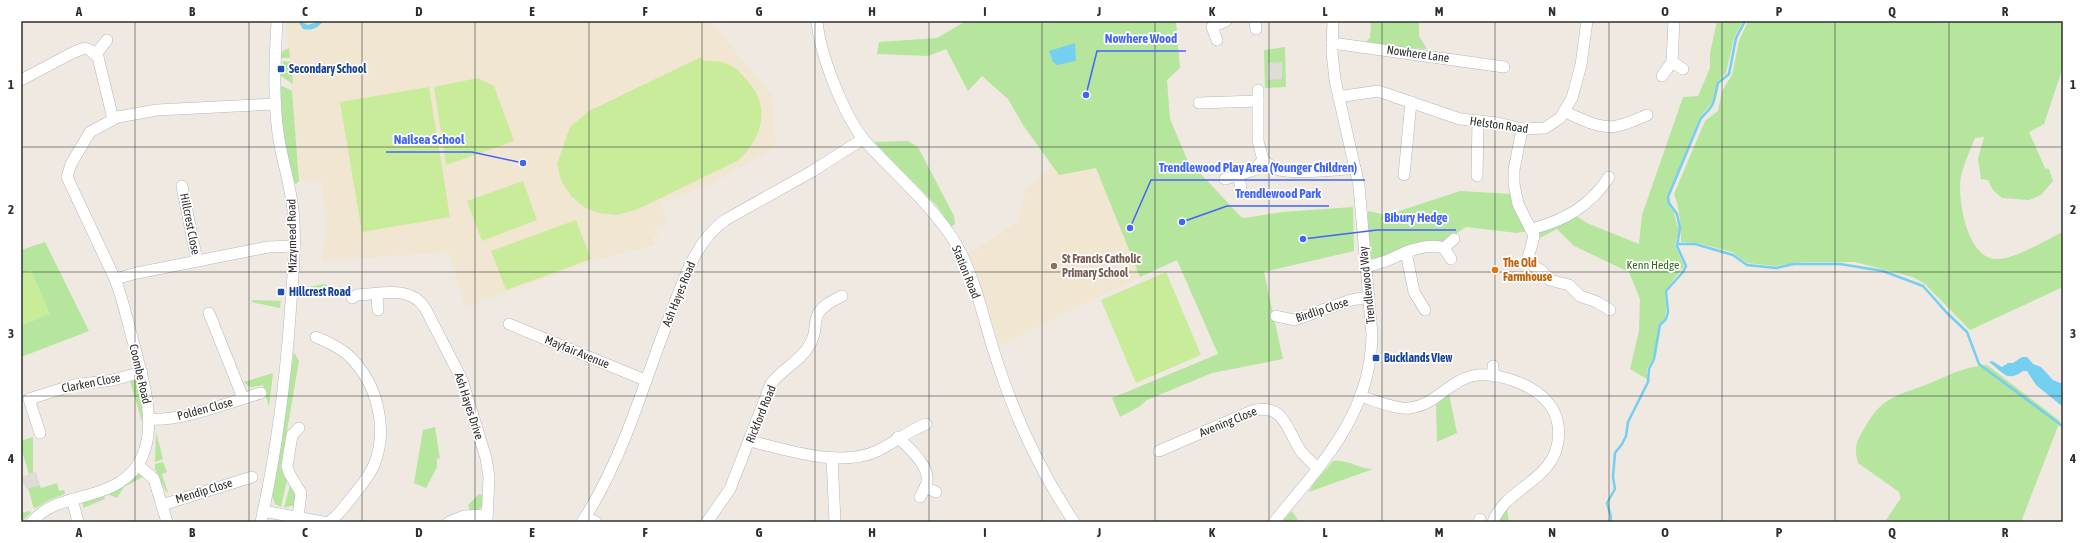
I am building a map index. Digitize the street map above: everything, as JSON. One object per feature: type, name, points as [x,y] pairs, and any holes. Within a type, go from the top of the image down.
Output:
[{"type":"street","name":"Mizzymead Road","points":[[260,522],[281,409],[288,342],[294,246],[291,193],[278,134],[275,104],[277,21]]},
{"type":"street","points":[[1217,40],[1210,24],[1226,21]]},
{"type":"street","name":"Trendlewood Way","points":[[1274,522],[1339,441],[1360,396],[1372,350],[1359,186],[1338,97],[1332,43],[1333,21]]},
{"type":"street","name":"Helston Road","points":[[1338,97],[1378,91],[1450,116],[1522,129],[1545,128],[1556,122],[1565,112],[1579,77],[1587,21]]},
{"type":"street","points":[[1662,76],[1672,62],[1674,21]]},
{"type":"street","name":"Station Road","points":[[815,23],[829,70],[848,113],[863,139],[930,210],[957,246],[968,270],[998,367],[1020,424],[1040,465],[1074,522]]},
{"type":"street","points":[[96,54],[106,40]]},
{"type":"street","name":"Nowhere Lane","points":[[1332,43],[1504,67]]},
{"type":"street","points":[[21,80],[78,50],[88,49],[96,54],[113,119]]},
{"type":"street","points":[[1672,62],[1683,69]]},
{"type":"street","points":[[1199,103],[1258,95],[1258,141],[1263,160],[1274,168],[1284,171],[1331,171],[1355,168]]},
{"type":"street","points":[[1402,169],[1411,102]]},
{"type":"street","points":[[275,104],[146,110],[128,113],[113,119],[90,132],[71,164],[67,177],[115,279],[137,272],[268,248],[294,246]]},
{"type":"street","points":[[1565,112],[1603,126],[1610,127],[1619,126],[1647,115]]},
{"type":"street","points":[[1477,176],[1478,121]]},
{"type":"street","points":[[1522,129],[1514,170],[1514,184],[1518,204],[1532,230],[1534,240],[1528,258],[1529,264],[1540,270],[1550,280],[1570,285],[1580,296],[1597,302],[1610,310]]},
{"type":"street","name":"Ash Hayes Road","points":[[588,520],[626,435],[682,283],[694,257],[710,233],[734,215],[811,172],[863,139]]},
{"type":"street","points":[[1225,179],[1254,170],[1263,160]]},
{"type":"street","points":[[1238,175],[1241,187]]},
{"type":"street","points":[[1532,230],[1575,213],[1607,185]]},
{"type":"street","name":"Hillcrest Close","points":[[183,186],[197,261]]},
{"type":"street","points":[[1366,267],[1386,261],[1406,252],[1428,247],[1444,248],[1454,239]]},
{"type":"street","points":[[1444,248],[1451,259]]},
{"type":"street","points":[[1406,252],[1415,295],[1425,310]]},
{"type":"street","name":"Coombe Road","points":[[32,522],[48,507],[112,486],[126,478],[138,465],[146,441],[149,419],[146,387],[115,279]]},
{"type":"street","name":"Ash Hayes Drive","points":[[352,298],[357,295],[406,293],[420,301],[461,376],[487,462],[489,476],[487,519],[464,516],[449,522]]},
{"type":"street","points":[[378,294],[378,310]]},
{"type":"street","name":"Rickford Road","points":[[707,522],[730,489],[772,384],[782,371],[807,349],[819,310],[838,294]]},
{"type":"street","name":"Birdlip Close","points":[[1276,316],[1289,320],[1296,320],[1351,300],[1369,297]]},
{"type":"street","points":[[209,313],[216,324],[243,398]]},
{"type":"street","name":"Mayfair Avenue","points":[[509,324],[645,380]]},
{"type":"street","points":[[316,337],[343,351],[363,371],[376,400],[381,424],[379,448],[371,472],[347,503],[329,522]]},
{"type":"street","points":[[1360,396],[1402,408],[1412,408],[1429,402],[1461,380],[1493,371],[1530,389],[1549,403],[1558,422],[1558,440],[1554,455],[1548,465],[1502,506],[1493,522]]},
{"type":"street","name":"Clarken Close","points":[[40,433],[29,399],[74,385],[121,378],[142,372]]},
{"type":"street","name":"Polden Close","points":[[149,419],[161,420],[261,393]]},
{"type":"street","name":"Avening Close","points":[[1160,451],[1252,411],[1264,409],[1275,412],[1282,417],[1301,451],[1318,468]]},
{"type":"street","points":[[750,441],[796,452],[832,457],[872,453],[898,437],[926,424]]},
{"type":"street","points":[[298,517],[301,494],[289,473],[287,466],[292,434],[299,428]]},
{"type":"street","points":[[898,437],[924,467],[927,482],[920,497]]},
{"type":"street","points":[[832,457],[832,520]]},
{"type":"street","points":[[138,465],[153,477],[167,522]]},
{"type":"street","name":"Mendip Close","points":[[162,505],[249,480]]},
{"type":"street","points":[[925,486],[936,492]]},
{"type":"street","points":[[72,499],[78,522]]},
{"type":"street","points":[[263,511],[323,522]]},
{"type":"shaded area","points":[[286,21],[710,21],[772,95],[776,147],[708,186],[660,202],[668,224],[655,228],[658,236],[652,238],[655,245],[593,261],[465,307],[448,252],[322,261],[326,229],[322,181],[300,181]]},
{"type":"shaded area","points":[[1282,62],[1282,79],[1268,80],[1268,63]]},
{"type":"shaded area","name":"St Francis Catholic Primary School","points":[[1053,167],[1059,175],[1096,167],[1140,277],[1000,345],[969,254],[1017,222],[1027,187]]},
{"type":"shaded area","points":[[36,472],[40,485],[26,489],[21,477]]},
{"type":"green space","points":[[966,21],[1176,21],[1180,68],[1167,80],[1170,119],[1187,159],[1241,217],[1245,218],[1282,212],[1353,207],[1354,251],[1264,272],[1283,359],[1212,373],[1147,400],[1139,407],[1120,417],[1112,398],[1218,354],[1177,260],[1140,277],[1096,168],[1059,175],[1023,125],[1008,99],[982,76],[968,91],[946,49],[928,56],[877,54],[879,42],[937,38]]},
{"type":"green space","points":[[1371,21],[1419,21],[1419,36],[1427,49],[1376,46],[1366,42],[1370,38]]},
{"type":"green space","name":"Kenn Hedge","points":[[1717,21],[1743,21],[1734,38],[1726,73],[1717,82],[1714,100],[1700,117],[1667,197],[1679,228],[1675,245],[1684,266],[1665,291],[1665,318],[1659,325],[1653,358],[1647,369],[1647,379],[1630,369],[1639,331],[1640,299],[1629,272],[1574,246],[1557,229],[1538,239],[1534,230],[1575,215],[1587,223],[1639,244],[1642,215],[1683,97],[1698,96],[1710,68],[1710,53]]},
{"type":"green space","points":[[1748,21],[2063,21],[2063,67],[2044,124],[2029,132],[2045,168],[2049,169],[2053,181],[2041,195],[2029,200],[2002,198],[1993,190],[1988,180],[1981,179],[1978,159],[1984,137],[1975,138],[1962,171],[1960,186],[1962,211],[1970,237],[1977,248],[1985,256],[1995,259],[2012,256],[2030,249],[2063,232],[2063,287],[1970,330],[1925,284],[1913,277],[1855,262],[1803,262],[1775,266],[1747,263],[1732,252],[1697,243],[1681,242],[1680,218],[1674,194],[1705,121],[1718,111],[1722,91],[1732,75],[1739,41]]},
{"type":"green space","points":[[1285,47],[1286,87],[1265,88],[1264,50]]},
{"type":"green space","points":[[289,48],[290,58],[280,58],[283,51]]},
{"type":"green space","points":[[701,57],[704,61],[723,62],[734,67],[743,75],[759,99],[761,120],[759,130],[748,150],[739,160],[638,209],[617,215],[599,213],[584,207],[571,196],[561,180],[557,164],[570,127],[589,111]]},
{"type":"green space","points":[[283,61],[291,62],[293,84],[279,75],[279,71],[282,71]]},
{"type":"green space","points":[[478,78],[494,86],[514,141],[446,165],[434,87]]},
{"type":"green space","points":[[280,85],[292,91],[299,181],[296,184],[294,182],[283,135]]},
{"type":"green space","points":[[429,87],[450,217],[362,232],[340,102]]},
{"type":"green space","points":[[908,141],[918,147],[954,216],[955,224],[951,227],[937,206],[874,142]]},
{"type":"green space","points":[[523,181],[537,220],[482,241],[467,201]]},
{"type":"green space","points":[[1460,191],[1512,194],[1528,231],[1517,233],[1466,227],[1442,243],[1379,260],[1372,259],[1368,255],[1368,211],[1387,215]]},
{"type":"green space","points":[[576,220],[591,259],[506,290],[491,251]]},
{"type":"green space","points":[[45,242],[89,331],[21,357],[21,250]]},
{"type":"green space","points":[[31,270],[50,314],[21,326],[21,274]]},
{"type":"green space","points":[[1166,272],[1201,355],[1136,383],[1101,300]]},
{"type":"green space","points":[[325,284],[338,294],[306,293],[308,287]]},
{"type":"green space","points":[[252,300],[281,301],[280,308],[252,302]]},
{"type":"green space","points":[[294,352],[299,361],[282,460],[283,473],[287,480],[281,507],[275,504],[272,495]]},
{"type":"green space","points":[[1987,365],[2060,421],[2021,522],[1882,522],[1886,520],[1901,498],[1899,492],[1858,463],[1856,449],[1861,434],[1871,417],[1887,402],[1903,393],[1961,370]]},
{"type":"green space","points":[[273,373],[269,407],[263,385],[250,387],[244,382]]},
{"type":"green space","points":[[135,380],[139,383],[143,407],[142,422],[130,381]]},
{"type":"green space","points":[[1449,394],[1457,433],[1437,442],[1436,405]]},
{"type":"green space","points":[[435,427],[440,459],[437,458],[437,467],[426,488],[414,483],[423,430]]},
{"type":"green space","points":[[156,432],[163,459],[155,462]]},
{"type":"green space","points":[[33,437],[33,473],[29,474],[21,448],[21,441]]},
{"type":"green space","points":[[1333,461],[1343,461],[1368,469],[1373,469],[1309,492],[1314,483]]},
{"type":"green space","points":[[163,462],[167,472],[162,474],[168,493],[165,490],[155,469],[155,464]]},
{"type":"green space","points":[[137,473],[143,477],[124,487],[117,498],[105,493]]},
{"type":"green space","points":[[291,481],[297,492],[294,505],[284,508]]},
{"type":"green space","points":[[57,483],[59,491],[64,490],[65,494],[49,500],[34,509],[28,488],[40,485],[41,488]]},
{"type":"green space","points":[[479,494],[485,496],[483,506],[476,511],[471,512],[468,505]]},
{"type":"green space","points":[[104,496],[105,499],[83,508],[83,501]]},
{"type":"green space","points":[[1507,508],[1509,522],[1498,522]]},
{"type":"green space","points":[[30,511],[31,513],[21,522],[21,513]]},
{"type":"green space","points":[[1292,511],[1299,522],[1282,522]]},
{"type":"water","points":[[298,21],[301,21],[307,25],[323,21],[317,27],[309,30],[303,29]]},
{"type":"water","points":[[1075,43],[1076,61],[1057,65],[1053,62],[1049,51]]},
{"type":"water","points":[[2022,357],[2027,357],[2033,364],[2041,367],[2053,380],[2063,384],[2063,407],[2036,385],[2027,371],[2009,376],[2005,375],[1989,362],[1992,361],[2002,367],[2008,363],[2013,363]]},
{"type":"waterway","points":[[1610,522],[1611,517],[1607,503],[1615,489],[1613,477],[1615,453],[1626,436],[1628,422],[1648,382],[1649,369],[1654,359],[1660,325],[1666,319],[1668,312],[1666,291],[1683,272],[1686,266],[1677,246],[1680,228],[1677,214],[1669,203],[1668,197],[1701,118],[1710,109],[1714,102],[1718,83],[1729,74],[1736,38],[1745,21]]},
{"type":"waterway","points":[[1677,244],[1695,244],[1733,255],[1747,265],[1776,268],[1794,264],[1840,264],[1883,271],[1923,286],[1947,313],[1967,332],[1979,364],[2061,425]]},
{"type":"place","name":"Secondary School","points":[[281,69]]},
{"type":"place","name":"Nowhere Wood","points":[[1086,95]]},
{"type":"place","name":"Nailsea School","points":[[523,163]]},
{"type":"place","name":"Trendlewood Park","points":[[1182,222]]},
{"type":"place","name":"Trendlewood Play Area (Younger Children)","points":[[1130,228]]},
{"type":"place","name":"Bibury Hedge","points":[[1303,239]]},
{"type":"place","name":"St Francis Catholic Primary School","points":[[1054,266]]},
{"type":"place","name":"The Old Farmhouse","points":[[1495,270]]},
{"type":"place","name":"Hillcrest Road","points":[[281,292]]},
{"type":"place","name":"Bucklands View","points":[[1376,358]]}]
